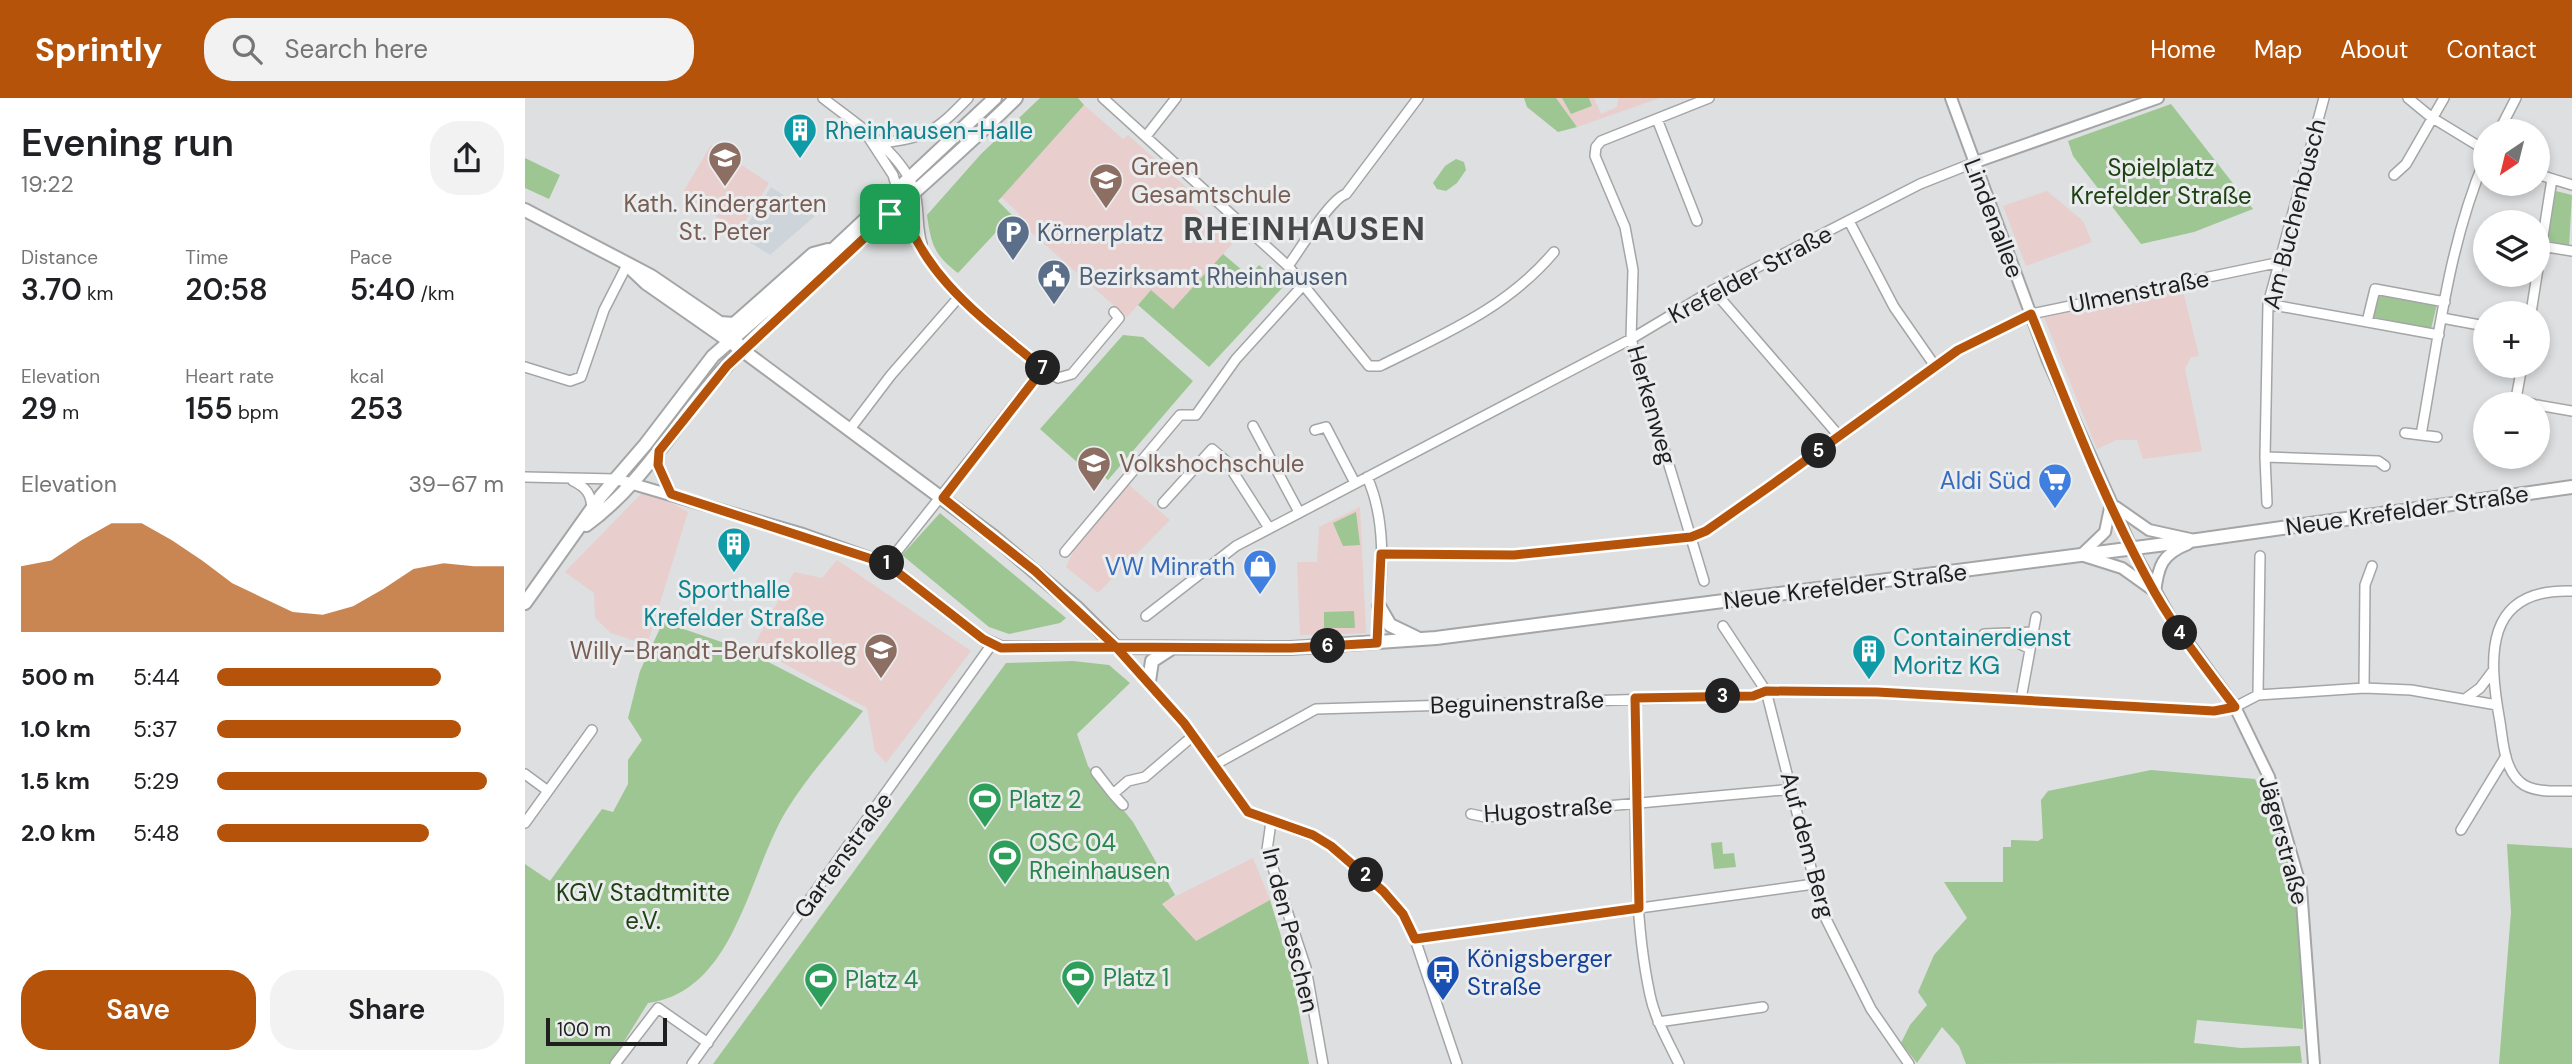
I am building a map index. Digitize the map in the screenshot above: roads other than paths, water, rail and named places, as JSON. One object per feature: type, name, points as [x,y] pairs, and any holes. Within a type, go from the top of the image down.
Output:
[{"type":"main road","points":[[525,603],[580,529],[591,509],[713,356],[807,274],[831,248],[995,98]]},
{"type":"main road","points":[[580,529],[604,511],[631,484],[742,350],[1016,98]]},
{"type":"main road","points":[[525,210],[627,265],[651,275],[720,323],[731,340]]},
{"type":"main road","points":[[720,323],[734,324],[813,254],[831,248]]},
{"type":"main road","points":[[627,265],[646,283],[731,340],[943,498],[1035,571],[1116,647]]},
{"type":"main road","name":"Neue Krefelder Straße","points":[[1116,647],[1291,648],[1421,639],[2132,549],[2572,487]]},
{"type":"main road","points":[[1379,606],[1391,625],[1421,639]]},
{"type":"main road","points":[[1149,681],[1152,661],[1173,648]]},
{"type":"street","points":[[823,98],[881,143],[909,179],[915,192],[916,214],[927,259]]},
{"type":"street","points":[[881,143],[905,141],[930,133],[968,98]]},
{"type":"street","points":[[1103,98],[1147,135],[1288,266],[1369,366],[1380,366],[1485,313],[1521,286],[1554,252]]},
{"type":"street","points":[[1147,135],[1176,98]]},
{"type":"street","points":[[1288,266],[1326,213],[1339,197],[1346,194],[1418,98]]},
{"type":"street","points":[[1697,221],[1657,119],[1709,98]]},
{"type":"street","name":"Lindenallee","points":[[1951,98],[1973,163],[2069,411],[2132,549],[2155,593],[2235,707]]},
{"type":"street","name":"Krefelder Straße","points":[[1146,616],[1236,546],[1631,339],[1713,290],[1920,184],[2158,98]]},
{"type":"street","name":"Am Buchenbusch","points":[[2267,503],[2267,304],[2276,263],[2324,98]]},
{"type":"street","points":[[2408,98],[2431,117],[2473,143]]},
{"type":"street","points":[[2394,175],[2406,164],[2444,98]]},
{"type":"street","points":[[2505,119],[2516,98]]},
{"type":"street","name":"Herkenweg","points":[[1657,119],[1601,141],[1596,147],[1595,156],[1628,239],[1633,270],[1631,339],[1704,581]]},
{"type":"street","points":[[865,132],[898,188],[907,222],[927,259],[959,297],[1043,369],[1058,378],[1072,374],[1119,318],[1114,312]]},
{"type":"street","points":[[2547,210],[2552,179],[2572,185]]},
{"type":"street","points":[[2421,435],[2462,220],[2473,191]]},
{"type":"street","points":[[1849,221],[1894,307],[1935,366]]},
{"type":"street","points":[[2550,247],[2572,249]]},
{"type":"street","name":"Ulmenstraße","points":[[1691,537],[1706,531],[1935,366],[1982,337],[2031,314],[2276,263]]},
{"type":"street","points":[[525,367],[570,381],[582,377],[604,310],[627,265]]},
{"type":"street","points":[[1065,552],[1179,415],[1196,415],[1236,359],[1305,284]]},
{"type":"street","points":[[2367,322],[2375,289],[2445,302]]},
{"type":"street","points":[[1713,290],[1840,437]]},
{"type":"street","points":[[850,429],[891,375],[959,297]]},
{"type":"street","points":[[2267,304],[2439,335]]},
{"type":"street","points":[[2442,318],[2473,324]]},
{"type":"street","points":[[887,564],[943,498],[1043,369]]},
{"type":"street","points":[[2550,407],[2572,411]]},
{"type":"street","points":[[1253,426],[1299,512]]},
{"type":"street","points":[[1315,430],[1326,427],[1355,483]]},
{"type":"street","points":[[2405,433],[2437,436]]},
{"type":"street","points":[[1163,503],[1212,449],[1226,461],[1269,528]]},
{"type":"street","points":[[659,451],[658,465],[671,494]]},
{"type":"street","points":[[2265,457],[2378,461],[2385,466]]},
{"type":"street","points":[[525,477],[616,479],[671,494],[887,564],[992,644],[1034,649],[1116,647]]},
{"type":"street","points":[[1367,477],[1377,498],[1381,554],[1377,643]]},
{"type":"street","points":[[569,479],[585,487],[591,497],[591,509]]},
{"type":"street","points":[[2155,593],[2122,568],[2081,555],[2105,532],[2111,503],[2149,530],[2197,540]]},
{"type":"street","points":[[1381,554],[1514,555],[1691,537]]},
{"type":"street","points":[[2155,593],[2157,572],[2164,557],[2197,540]]},
{"type":"street","points":[[2258,695],[2260,556]]},
{"type":"street","points":[[2364,688],[2365,585],[2371,566]]},
{"type":"street","points":[[2572,590],[2532,594],[2513,607],[2497,632],[2492,671],[2506,756],[2514,776],[2522,785],[2533,789],[2572,791]]},
{"type":"street","points":[[2021,699],[2036,617]]},
{"type":"street","points":[[1723,626],[1766,691]]},
{"type":"street","points":[[2017,631],[2016,642],[2030,649]]},
{"type":"street","points":[[1984,634],[2034,632]]},
{"type":"street","name":"Gartenstraße","points":[[692,1064],[992,644]]},
{"type":"street","name":"In den Peschen","points":[[1116,647],[1149,681],[1194,735],[1248,812],[1271,822],[1267,850],[1306,968],[1323,1064]]},
{"type":"street","points":[[2465,699],[2480,688],[2492,671]]},
{"type":"street","name":"Beguinenstraße","points":[[1216,764],[1316,709],[1753,696],[1766,691],[1877,692],[2214,711],[2235,707],[2258,695],[2364,688],[2411,690],[2497,705]]},
{"type":"street","name":"Auf dem Berg","points":[[1766,691],[1822,911],[1871,1009],[1904,1062]]},
{"type":"street","points":[[1635,698],[1639,908],[1650,994],[1658,1022],[1679,1064]]},
{"type":"street","name":"Jägerstraße","points":[[2235,707],[2260,755],[2276,795],[2301,888],[2314,1064]]},
{"type":"street","points":[[525,823],[592,730]]},
{"type":"street","points":[[1113,794],[1128,781],[1145,777],[1194,735]]},
{"type":"street","points":[[2461,830],[2506,756]]},
{"type":"street","points":[[1096,772],[1123,805]]},
{"type":"street","points":[[525,774],[548,791]]},
{"type":"street","name":"Hugostraße","points":[[1471,814],[1485,817],[1793,789]]},
{"type":"street","points":[[1271,822],[1313,835],[1339,853],[1383,891],[1403,914],[1415,939],[1457,1064]]},
{"type":"street","points":[[1415,939],[1814,884]]},
{"type":"street","points":[[1658,1022],[1763,1007]]},
{"type":"street","points":[[615,1064],[658,1008],[708,1043]]},
{"type":"place","name":"Rheinhausen-Halle","points":[[800,160]]},
{"type":"place","name":"Kath. Kindergarten St. Peter","points":[[725,188]]},
{"type":"place","name":"Green Gesamtschule","points":[[1106,210]]},
{"type":"place","name":"Körnerplatz","points":[[1013,262]]},
{"type":"place","name":"Bezirksamt Rheinhausen","points":[[1054,306]]},
{"type":"place","name":"Volkshochschule","points":[[1094,493]]},
{"type":"place","name":"Aldi Süd","points":[[2055,510]]},
{"type":"place","name":"Sporthalle Krefelder Straße","points":[[734,574]]},
{"type":"place","name":"VW Minrath","points":[[1260,596]]},
{"type":"place","name":"Willy-Brandt-Berufskolleg","points":[[881,680]]},
{"type":"place","name":"Containerdienst Moritz KG","points":[[1869,681]]},
{"type":"place","name":"Platz 2","points":[[985,829]]},
{"type":"place","name":"OSC 04 Rheinhausen","points":[[1005,886]]},
{"type":"place","name":"Königsberger Straße","points":[[1443,1002]]},
{"type":"place","name":"Platz 1","points":[[1078,1007]]},
{"type":"place","name":"Platz 4","points":[[821,1009]]},
{"type":"district","name":"RHEINHAUSEN","points":[[1305,229]]},
{"type":"park label","name":"Spielplatz Krefelder Straße","points":[[2161,181]]},
{"type":"park label","name":"KGV Stadtmitte e.V.","points":[[643,906]]}]
